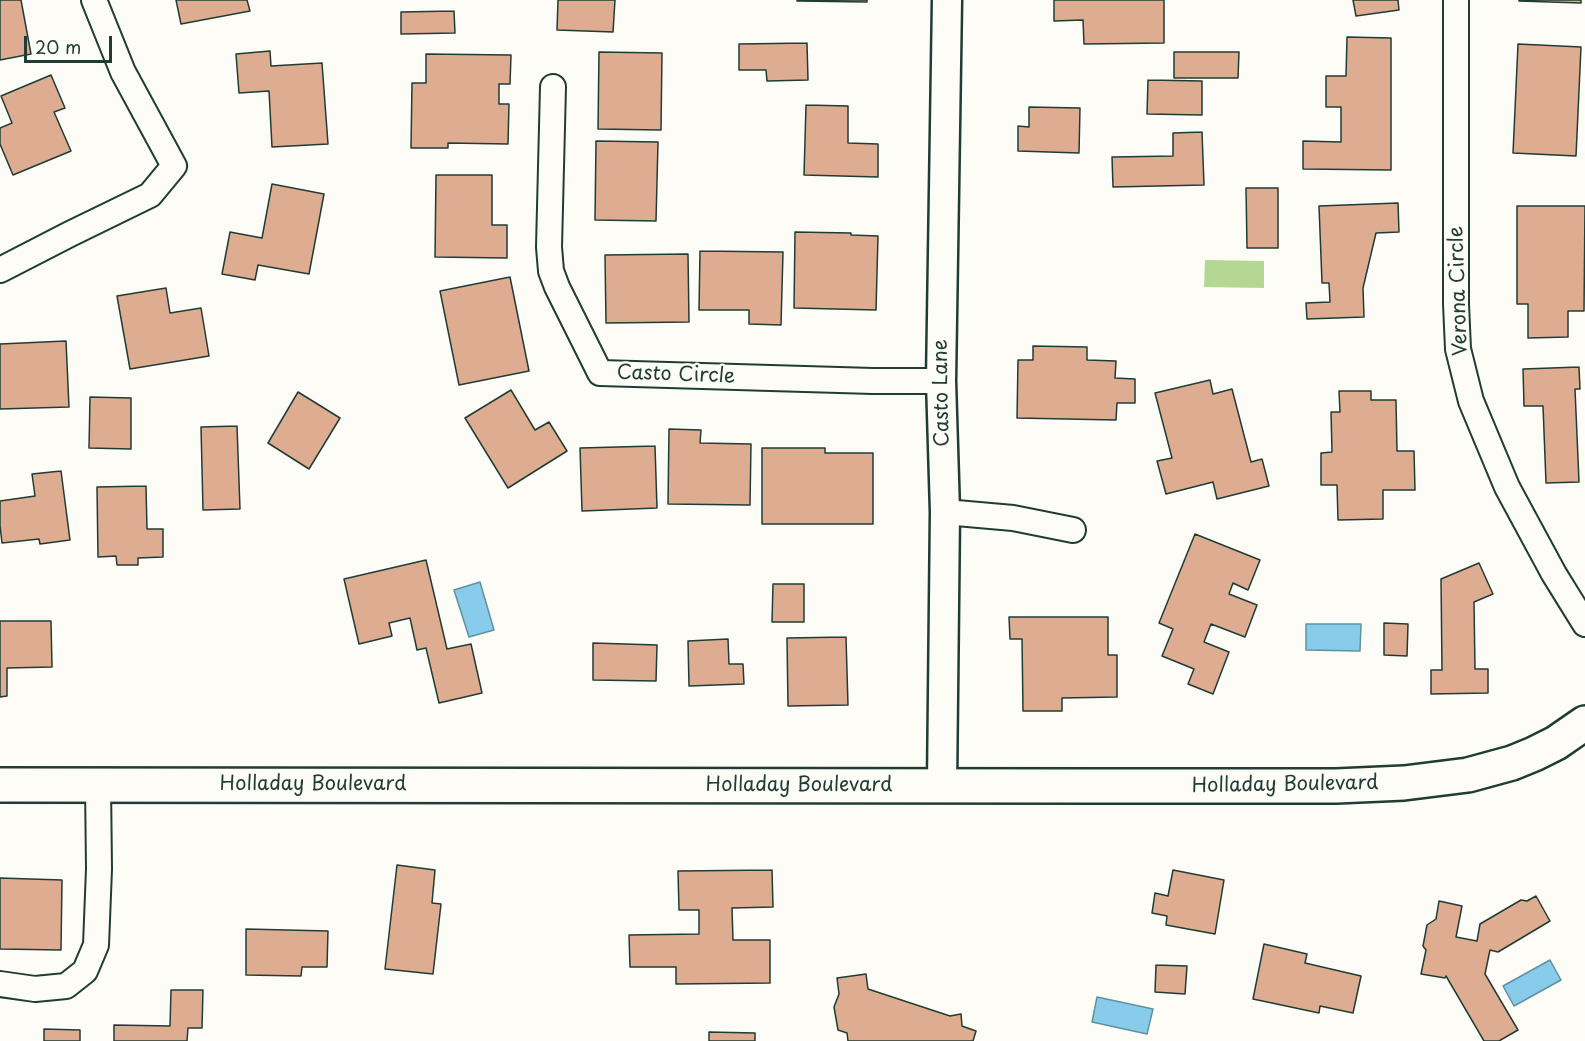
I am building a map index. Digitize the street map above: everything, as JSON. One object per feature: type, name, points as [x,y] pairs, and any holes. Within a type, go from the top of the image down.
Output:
[{"type":"main road","name":"Holladay Boulevard","points":[[0,785],[1336,786],[1418,782],[1468,775],[1512,763],[1534,754],[1556,743],[1585,723]]},
{"type":"street","points":[[0,270],[150,195],[174,166],[123,72],[94,0]]},
{"type":"street","name":"Casto Lane","points":[[942,785],[945,512],[941,381],[947,0]]},
{"type":"street","name":"Verona Circle","points":[[1456,0],[1455,304],[1458,349],[1471,401],[1507,487],[1554,574],[1585,624]]},
{"type":"street","name":"Casto Circle","points":[[552,87],[550,271],[600,373],[941,381]]},
{"type":"street","points":[[945,512],[1012,518],[1073,530]]},
{"type":"street","points":[[0,984],[35,988],[66,986],[85,971],[96,945],[99,869],[98,784]]},
{"type":"green space","points":[[1205,260],[1264,261],[1264,288],[1204,287]]},
{"type":"water","points":[[480,582],[494,630],[469,637],[454,590]]},
{"type":"water","points":[[1306,624],[1361,624],[1360,651],[1306,650]]},
{"type":"water","points":[[1550,960],[1561,980],[1514,1006],[1503,986]]},
{"type":"water","points":[[1097,997],[1153,1009],[1147,1034],[1092,1022]]},
{"type":"building","points":[[0,0],[21,0],[31,54],[0,60]]},
{"type":"building","points":[[176,0],[247,0],[250,11],[181,24]]},
{"type":"building","points":[[558,0],[615,0],[613,32],[557,30]]},
{"type":"building","points":[[867,0],[867,2],[797,1]]},
{"type":"building","points":[[1054,0],[1164,0],[1164,43],[1084,44],[1083,20],[1054,21]]},
{"type":"building","points":[[1353,0],[1398,0],[1399,10],[1356,16]]},
{"type":"building","points":[[1581,0],[1581,3],[1519,1]]},
{"type":"building","points":[[454,11],[455,33],[401,34],[401,12]]},
{"type":"building","points":[[1347,37],[1391,38],[1391,170],[1303,169],[1303,141],[1341,142],[1341,107],[1326,107],[1326,76],[1346,76]]},
{"type":"building","points":[[807,43],[808,80],[767,81],[766,70],[739,70],[739,44]]},
{"type":"building","points":[[1518,44],[1581,47],[1576,156],[1513,153]]},
{"type":"building","points":[[270,51],[271,66],[322,63],[328,144],[272,147],[269,91],[239,93],[236,54]]},
{"type":"building","points":[[599,52],[662,53],[661,130],[598,129]]},
{"type":"building","points":[[1174,52],[1239,52],[1238,78],[1174,78]]},
{"type":"building","points":[[426,54],[511,55],[510,84],[499,84],[499,104],[509,104],[508,144],[448,143],[448,148],[411,148],[412,83],[426,83]]},
{"type":"building","points":[[51,75],[65,108],[54,112],[71,151],[13,175],[0,144],[0,128],[12,123],[1,96]]},
{"type":"building","points":[[1148,80],[1202,81],[1202,115],[1147,114]]},
{"type":"building","points":[[806,105],[848,106],[848,143],[878,144],[878,177],[804,175]]},
{"type":"building","points":[[1029,107],[1080,108],[1079,153],[1018,151],[1018,126],[1029,127]]},
{"type":"building","points":[[1202,132],[1204,185],[1113,187],[1112,157],[1173,156],[1173,133]]},
{"type":"building","points":[[596,141],[658,142],[656,221],[595,220]]},
{"type":"building","points":[[436,175],[492,175],[492,225],[507,225],[507,258],[435,257]]},
{"type":"building","points":[[272,184],[324,194],[309,274],[258,265],[255,280],[222,274],[230,232],[262,238]]},
{"type":"building","points":[[1246,188],[1278,188],[1278,248],[1247,248]]},
{"type":"building","points":[[1398,203],[1399,232],[1376,233],[1363,288],[1364,317],[1307,319],[1306,303],[1330,302],[1329,283],[1322,283],[1319,206]]},
{"type":"building","points":[[1517,206],[1585,206],[1584,311],[1568,311],[1568,337],[1528,338],[1528,304],[1517,304]]},
{"type":"building","points":[[795,232],[878,236],[876,310],[794,308]]},
{"type":"building","points":[[700,251],[783,252],[781,325],[749,324],[749,310],[699,310]]},
{"type":"building","points":[[688,254],[689,322],[606,323],[605,255]]},
{"type":"building","points":[[510,277],[529,371],[459,385],[440,291]]},
{"type":"building","points":[[166,288],[170,313],[201,308],[209,356],[130,369],[117,296]]},
{"type":"building","points":[[66,341],[69,407],[0,409],[0,344]]},
{"type":"building","points":[[1033,346],[1087,347],[1087,360],[1116,361],[1115,378],[1135,379],[1135,403],[1117,403],[1116,420],[1017,418],[1018,360],[1033,360]]},
{"type":"building","points":[[1579,367],[1580,389],[1575,389],[1579,482],[1546,483],[1543,406],[1524,406],[1523,369]]},
{"type":"building","points":[[1210,380],[1213,394],[1232,389],[1251,462],[1262,459],[1269,486],[1217,499],[1213,482],[1166,494],[1157,461],[1172,458],[1155,393]]},
{"type":"building","points":[[511,390],[535,430],[549,422],[567,451],[508,488],[465,418]]},
{"type":"building","points":[[1339,391],[1371,391],[1371,400],[1396,400],[1397,451],[1414,451],[1415,490],[1383,490],[1383,519],[1338,520],[1337,485],[1321,485],[1321,453],[1332,452],[1331,412],[1340,412]]},
{"type":"building","points":[[298,392],[340,418],[309,469],[268,443]]},
{"type":"building","points":[[90,397],[131,398],[131,449],[89,448]]},
{"type":"building","points":[[237,426],[240,509],[203,510],[201,427]]},
{"type":"building","points":[[669,429],[701,430],[700,443],[751,444],[750,505],[668,504]]},
{"type":"building","points":[[655,446],[657,508],[582,511],[580,448]]},
{"type":"building","points":[[762,448],[825,448],[825,453],[873,453],[873,524],[762,524]]},
{"type":"building","points":[[61,471],[70,540],[40,544],[39,539],[2,543],[0,501],[35,496],[32,474]]},
{"type":"building","points":[[146,486],[147,529],[163,529],[163,557],[138,558],[138,565],[117,565],[116,556],[98,557],[97,487]]},
{"type":"building","points":[[1195,534],[1260,560],[1248,590],[1233,583],[1229,594],[1257,605],[1245,637],[1211,624],[1204,642],[1229,652],[1213,694],[1188,684],[1194,669],[1162,656],[1173,629],[1159,623]]},
{"type":"building","points":[[426,560],[447,649],[471,644],[482,693],[439,703],[426,648],[417,650],[410,618],[389,623],[392,636],[359,644],[344,579]]},
{"type":"building","points":[[1479,563],[1493,594],[1474,602],[1475,669],[1488,669],[1488,693],[1431,694],[1431,670],[1442,670],[1441,579]]},
{"type":"building","points":[[773,584],[804,584],[804,622],[772,622]]},
{"type":"building","points":[[1009,617],[1108,617],[1108,655],[1117,655],[1117,697],[1062,698],[1062,711],[1023,711],[1022,639],[1010,639]]},
{"type":"building","points":[[0,621],[51,621],[52,667],[7,668],[7,696],[0,697]]},
{"type":"building","points":[[1384,623],[1408,624],[1407,656],[1384,655]]},
{"type":"building","points":[[846,637],[848,705],[788,706],[787,638]]},
{"type":"building","points":[[728,639],[729,664],[743,664],[744,684],[689,686],[688,641]]},
{"type":"building","points":[[593,643],[657,645],[656,681],[593,680]]},
{"type":"building","points":[[397,865],[435,870],[432,903],[441,904],[433,974],[385,969]]},
{"type":"building","points":[[772,870],[773,907],[732,908],[733,940],[770,940],[770,983],[676,984],[676,967],[630,967],[629,935],[699,934],[699,910],[679,910],[678,871]]},
{"type":"building","points":[[1173,870],[1224,880],[1215,934],[1166,925],[1167,916],[1152,913],[1155,893],[1168,896]]},
{"type":"building","points":[[0,878],[62,880],[61,950],[0,949]]},
{"type":"building","points":[[1536,896],[1550,921],[1498,952],[1490,950],[1485,974],[1518,1030],[1499,1041],[1484,1041],[1446,976],[1445,978],[1421,974],[1426,950],[1423,946],[1427,925],[1436,919],[1439,901],[1462,906],[1456,937],[1477,941],[1480,924],[1521,900],[1527,901]]},
{"type":"building","points":[[246,929],[328,931],[327,967],[302,967],[301,976],[246,975]]},
{"type":"building","points":[[1264,944],[1307,954],[1305,963],[1361,976],[1353,1013],[1320,1006],[1319,1013],[1253,999]]},
{"type":"building","points":[[1156,965],[1187,966],[1185,994],[1155,992]]},
{"type":"building","points":[[866,974],[868,989],[950,1016],[961,1014],[962,1026],[976,1031],[973,1041],[848,1041],[847,1033],[838,1030],[834,1007],[839,994],[837,978]]},
{"type":"building","points":[[171,990],[203,990],[202,1028],[188,1028],[187,1041],[114,1041],[114,1025],[170,1026]]},
{"type":"building","points":[[44,1029],[80,1030],[80,1041],[44,1041]]},
{"type":"building","points":[[709,1032],[755,1033],[755,1041],[709,1041]]}]
